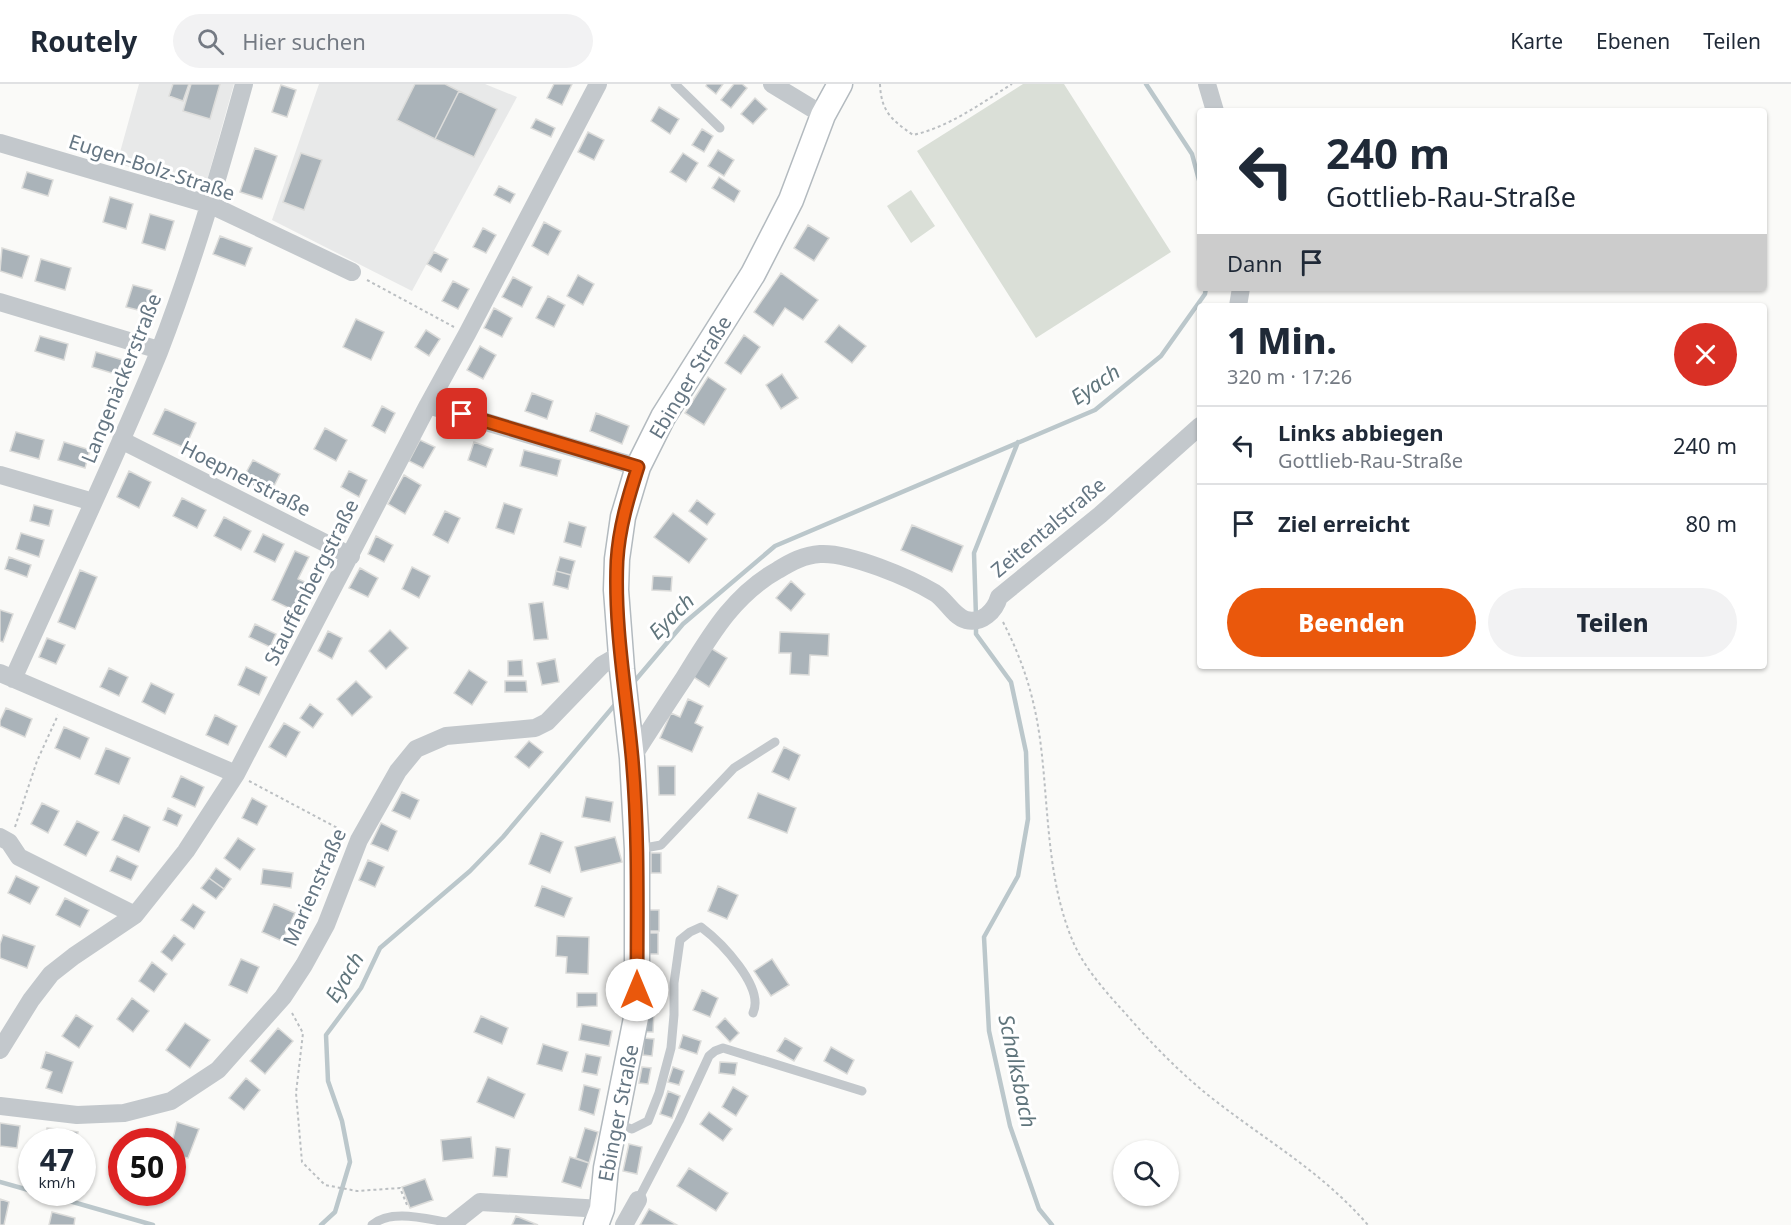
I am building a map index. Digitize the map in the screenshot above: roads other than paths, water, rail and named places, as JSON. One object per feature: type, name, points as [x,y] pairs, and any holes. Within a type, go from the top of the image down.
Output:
[{"type":"main road","name":"Ebinger Straße","points":[[599,1217],[606,1168],[637,1013],[637,849],[632,758],[616,590],[617,559],[623,517],[638,467],[663,417],[753,274],[791,200],[823,115],[840,84]]},
{"type":"street","name":"Langenäckerstraße","points":[[7,676],[93,502],[159,350],[211,205],[244,84]]},
{"type":"street","name":"Stauffenbergstraße","points":[[0,1050],[30,1000],[51,974],[135,915],[186,852],[236,774],[598,84]]},
{"type":"street","points":[[772,84],[823,115]]},
{"type":"street","points":[[1208,84],[1214,108]]},
{"type":"street","name":"Eugen-Bolz-Straße","points":[[0,143],[211,205],[352,272]]},
{"type":"street","points":[[0,302],[159,350]]},
{"type":"street","points":[[428,405],[638,467]]},
{"type":"street","name":"Zeitentalstraße","points":[[632,758],[723,615],[753,586],[795,560],[806,556],[828,554],[870,564],[936,594],[959,617],[983,615],[999,597],[1100,514],[1197,429]]},
{"type":"street","name":"Hoepnerstraße","points":[[121,440],[351,556]]},
{"type":"street","points":[[0,475],[93,502]]},
{"type":"street","name":"Marienstraße","points":[[0,1106],[77,1115],[124,1113],[171,1101],[219,1070],[283,997],[326,925],[358,840],[398,771],[416,749],[446,736],[535,728],[548,722],[602,665],[622,662]]},
{"type":"street","points":[[7,676],[236,774]]},
{"type":"street","points":[[5,839],[19,856],[135,915]]},
{"type":"street","points":[[624,1225],[638,1200]]},
{"type":"street","points":[[451,1224],[480,1202],[599,1217]]},
{"type":"lane","points":[[675,84],[720,128]]},
{"type":"lane","points":[[637,849],[661,845],[734,768],[775,742]]},
{"type":"lane","points":[[616,1124],[632,1129],[648,1121],[655,1102],[671,1048],[674,983],[680,940],[701,927],[726,949],[755,993],[757,1005],[753,1013]]},
{"type":"lane","points":[[638,1200],[679,1121],[709,1056],[715,1051],[723,1048],[862,1091]]},
{"type":"lane","points":[[372,1225],[378,1220],[400,1216],[451,1224]]},
{"type":"waterway","name":"Eyach","points":[[1146,84],[1192,154],[1197,173]]},
{"type":"waterway","name":"Eyach","points":[[1199,303],[1206,291]]},
{"type":"waterway","name":"Eyach","points":[[633,683],[683,624],[775,546],[1095,410],[1161,356],[1197,305]]},
{"type":"waterway","name":"Schalksbach","points":[[976,617],[974,553],[1018,442]]},
{"type":"waterway","name":"Schalksbach","points":[[976,625],[976,634],[1011,682],[1026,752],[1028,819],[1018,876],[984,937],[989,1031],[1010,1126],[1039,1209],[1052,1225]]},
{"type":"waterway","name":"Eyach","points":[[321,1225],[335,1212],[350,1162],[342,1121],[328,1081],[326,1035],[361,988],[380,948],[470,871],[503,837],[618,701]]},
{"type":"waterway","points":[[0,1182],[18,1187]]},
{"type":"waterway","points":[[87,1206],[153,1225]]}]
